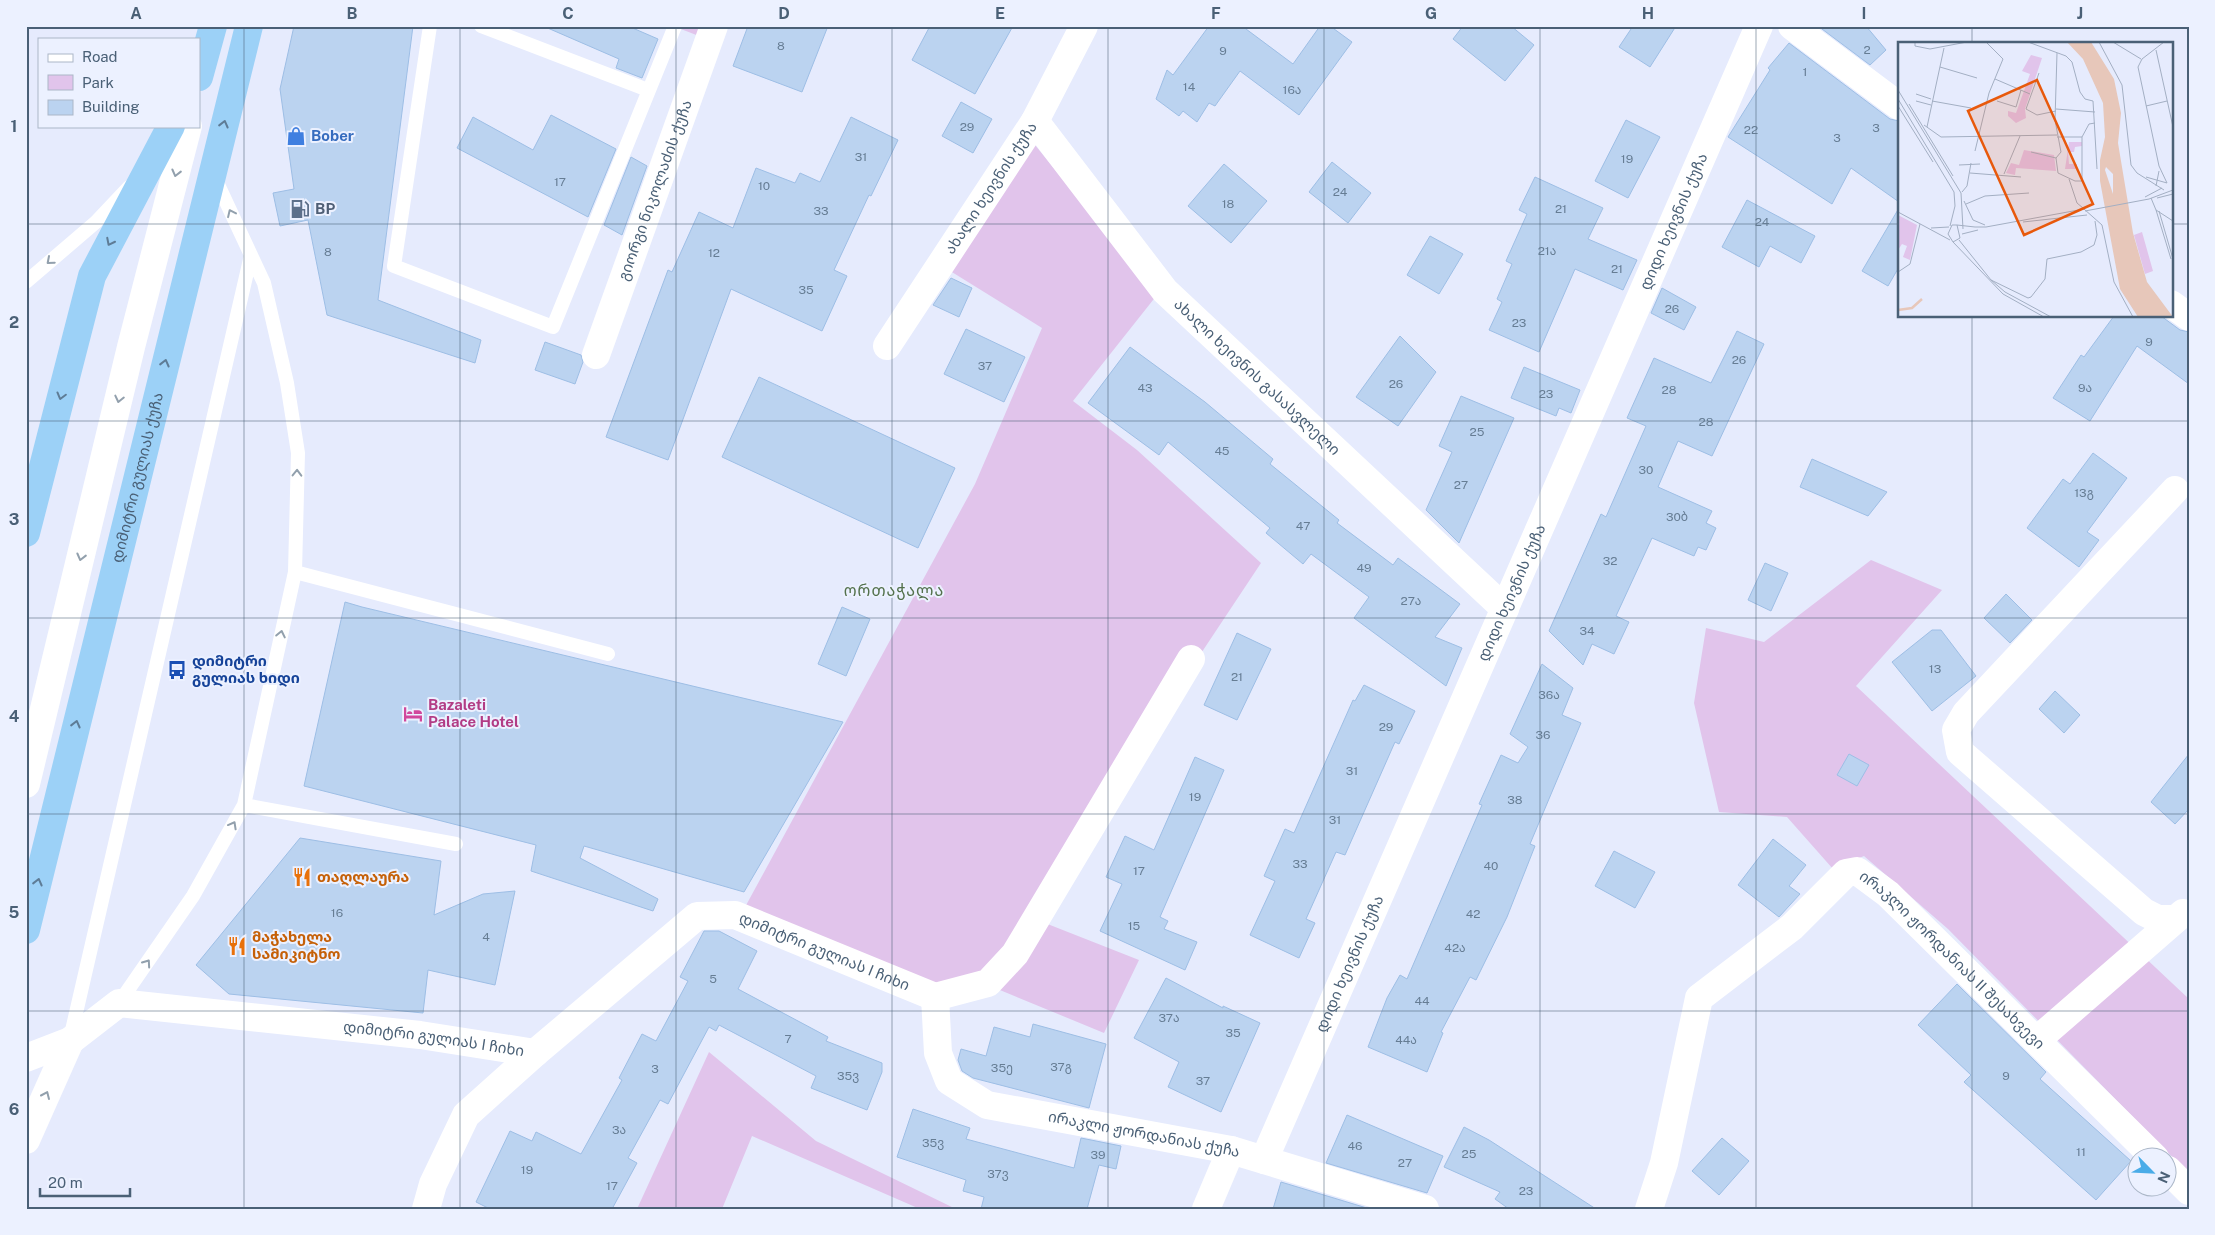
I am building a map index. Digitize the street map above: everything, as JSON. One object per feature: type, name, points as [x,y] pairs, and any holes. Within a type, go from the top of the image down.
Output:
[{"type":"highway","points":[[200,78],[213,26]]},
{"type":"highway","name":"დიმიტრი გულიას ქუჩა","points":[[26,930],[249,26]]},
{"type":"highway","points":[[28,518],[92,276],[170,128]]},
{"type":"street","name":"გიორგი ნიკოლაძის ქუჩა","points":[[596,355],[714,26]]},
{"type":"street","name":"ახალი ხეივნის ქუჩა","points":[[887,346],[1035,121],[1084,26]]},
{"type":"street","name":"დიდი ხეივნის ქუჩა","points":[[1264,1160],[1759,26]]},
{"type":"street","points":[[1792,26],[1898,105]]},
{"type":"street","name":"ახალი ხეივნის გასასვლელი","points":[[1035,121],[1165,291],[1505,609]]},
{"type":"street","points":[[26,784],[131,347],[187,128]]},
{"type":"street","points":[[2172,305],[2189,317]]},
{"type":"street","points":[[2175,490],[1966,713],[1956,730],[1960,752],[2144,912],[2158,919],[2182,914]]},
{"type":"street","points":[[935,997],[988,983],[1015,954],[1191,659]]},
{"type":"street","name":"ირაკლი ჟორდანიას II შესახვევი","points":[[1649,1209],[1664,1163],[1699,998],[1792,927],[1846,873],[1857,871],[1888,894],[2145,1148]]},
{"type":"street","points":[[2037,1040],[2182,914]]},
{"type":"street","name":"დიმიტრი გულიას I ჩიხი","points":[[119,1003],[420,1035],[535,1053],[697,916],[735,915],[935,997]]},
{"type":"street","name":"ირაკლი ჟორდანიას ქუჩა","points":[[935,997],[938,1053],[948,1081],[987,1105],[1231,1150],[1425,1209]]},
{"type":"street","points":[[26,1058],[70,1041],[119,1003]]},
{"type":"street","points":[[26,1140],[70,1041]]},
{"type":"street","points":[[426,1209],[433,1184],[466,1115],[535,1053]]},
{"type":"street","points":[[1206,1209],[1231,1150]]},
{"type":"street","points":[[2178,1180],[2189,1191]]},
{"type":"lane","points":[[430,26],[394,266],[553,327],[675,26]]},
{"type":"lane","points":[[481,26],[648,90]]},
{"type":"lane","points":[[26,282],[96,222],[148,167]]},
{"type":"lane","points":[[119,1003],[193,896],[244,805],[295,572],[298,453],[287,383],[264,283],[212,171]]},
{"type":"lane","points":[[70,1041],[251,255]]},
{"type":"lane","points":[[295,572],[608,654]]},
{"type":"lane","points":[[244,805],[456,844]]},
{"type":"green space","points":[[673,26],[703,26],[699,36]]},
{"type":"green space","points":[[1035,145],[1157,295],[1073,401],[1137,450],[1261,563],[1008,944],[983,973],[934,985],[744,909],[975,484],[1042,328],[947,269]]},
{"type":"green space","points":[[1871,560],[1942,590],[1856,686],[2189,999],[2189,1174],[2178,1163],[2178,1148],[2163,1148],[1948,929],[1864,856],[1833,869],[1787,817],[1719,812],[1694,703],[1706,628],[1764,642]]},
{"type":"green space","points":[[1045,923],[1139,960],[1104,1033],[995,988]]},
{"type":"green space","points":[[709,1052],[816,1141],[956,1209],[920,1209],[752,1136],[722,1209],[637,1209]]},
{"type":"building","points":[[294,26],[413,26],[378,300],[481,340],[475,363],[327,315],[308,220],[280,226],[273,193],[294,189],[280,89]]},
{"type":"building","points":[[543,26],[628,26],[658,39],[642,78],[616,68],[619,59]]},
{"type":"building","points":[[748,26],[828,26],[802,92],[733,66]]},
{"type":"building","points":[[930,26],[1013,26],[975,94],[912,60]]},
{"type":"building","points":[[1209,26],[1242,26],[1293,64],[1320,26],[1330,26],[1352,42],[1299,115],[1240,71],[1215,106],[1209,103],[1197,122],[1183,111],[1179,116],[1156,99],[1167,70],[1173,75]]},
{"type":"building","points":[[1463,26],[1511,26],[1534,45],[1505,81],[1453,39]]},
{"type":"building","points":[[1633,26],[1676,26],[1650,67],[1619,47]]},
{"type":"building","points":[[1818,26],[1866,26],[1886,50],[1870,65]]},
{"type":"building","points":[[1789,43],[1890,119],[1898,121],[1898,201],[1851,168],[1832,204],[1728,137],[1770,70],[1768,68]]},
{"type":"building","points":[[961,102],[992,119],[973,153],[942,136]]},
{"type":"building","points":[[551,115],[616,149],[588,217],[457,148],[473,117],[533,150]]},
{"type":"building","points":[[851,117],[898,140],[871,196],[869,195],[834,270],[847,276],[822,331],[731,289],[668,460],[606,437],[668,270],[672,272],[699,212],[733,228],[756,168],[795,183],[800,173],[820,182]]},
{"type":"building","points":[[1626,120],[1660,137],[1628,198],[1595,181]]},
{"type":"building","points":[[631,157],[647,166],[622,235],[604,225]]},
{"type":"building","points":[[1332,162],[1371,193],[1348,223],[1309,192]]},
{"type":"building","points":[[1224,164],[1267,201],[1231,243],[1188,206]]},
{"type":"building","points":[[1535,177],[1603,208],[1588,239],[1637,260],[1623,290],[1575,269],[1539,352],[1489,330],[1502,302],[1497,299],[1512,264],[1506,261],[1527,214],[1519,210]]},
{"type":"building","points":[[1747,200],[1815,236],[1801,263],[1770,246],[1759,267],[1722,247]]},
{"type":"building","points":[[1898,210],[1898,269],[1888,286],[1862,271]]},
{"type":"building","points":[[1430,236],[1463,254],[1439,294],[1407,275]]},
{"type":"building","points":[[951,278],[972,288],[959,317],[933,305]]},
{"type":"building","points":[[1662,288],[1696,307],[1684,330],[1651,313]]},
{"type":"building","points":[[2113,318],[2164,318],[2180,330],[2189,332],[2189,384],[2137,346],[2090,421],[2053,398],[2081,355],[2084,357]]},
{"type":"building","points":[[966,329],[1025,357],[1004,402],[944,374]]},
{"type":"building","points":[[1737,331],[1764,344],[1712,456],[1678,441],[1658,487],[1712,511],[1706,523],[1716,528],[1706,550],[1698,547],[1694,556],[1652,538],[1616,616],[1629,622],[1614,654],[1592,644],[1583,665],[1549,631],[1601,514],[1606,517],[1646,426],[1627,418],[1654,358],[1711,383]]},
{"type":"building","points":[[1400,336],[1436,372],[1398,426],[1356,397]]},
{"type":"building","points":[[545,342],[581,355],[583,362],[575,384],[535,370]]},
{"type":"building","points":[[1130,347],[1205,402],[1273,459],[1270,464],[1339,520],[1337,523],[1393,565],[1398,558],[1460,604],[1435,637],[1462,648],[1446,686],[1354,618],[1369,597],[1311,554],[1303,564],[1266,533],[1270,528],[1168,442],[1159,455],[1088,403]]},
{"type":"building","points":[[1524,367],[1580,390],[1571,413],[1559,408],[1556,416],[1511,398]]},
{"type":"building","points":[[759,377],[955,468],[918,548],[722,457]]},
{"type":"building","points":[[1461,396],[1514,418],[1459,543],[1426,510],[1452,452],[1439,446]]},
{"type":"building","points":[[2093,453],[2127,478],[2087,532],[2099,540],[2079,567],[2027,528],[2063,479],[2070,484]]},
{"type":"building","points":[[1812,459],[1887,492],[1868,516],[1800,487]]},
{"type":"building","points":[[1765,563],[1788,573],[1771,611],[1748,600]]},
{"type":"building","points":[[2006,594],[2032,620],[2010,643],[1984,618]]},
{"type":"building","points":[[345,602],[843,722],[744,892],[584,846],[580,858],[658,899],[653,911],[531,871],[536,845],[304,786]]},
{"type":"building","points":[[842,607],[870,619],[846,676],[818,664]]},
{"type":"building","points":[[1932,630],[1941,630],[1976,676],[1932,711],[1892,662]]},
{"type":"building","points":[[1237,633],[1271,649],[1237,720],[1204,705]]},
{"type":"building","points":[[1542,664],[1573,688],[1562,715],[1581,723],[1530,844],[1535,846],[1507,917],[1476,980],[1470,977],[1441,1032],[1443,1033],[1427,1072],[1368,1047],[1387,998],[1400,975],[1407,979],[1482,805],[1479,804],[1501,755],[1518,763],[1528,747],[1510,734]]},
{"type":"building","points":[[1364,685],[1415,711],[1399,744],[1395,742],[1345,855],[1336,852],[1306,919],[1315,923],[1299,958],[1250,935],[1275,881],[1264,876],[1285,829],[1294,833],[1353,700],[1355,701]]},
{"type":"building","points":[[2055,691],[2080,715],[2064,733],[2039,709]]},
{"type":"building","points":[[1849,754],[1869,765],[1857,786],[1837,775]]},
{"type":"building","points":[[2189,754],[2189,809],[2175,824],[2151,802]]},
{"type":"building","points":[[1195,757],[1224,770],[1160,917],[1168,921],[1164,929],[1197,942],[1185,970],[1100,931],[1122,884],[1106,877],[1125,836],[1154,850]]},
{"type":"building","points":[[300,838],[441,861],[434,915],[483,894],[515,891],[495,985],[428,970],[423,1013],[229,994],[196,965]]},
{"type":"building","points":[[1773,839],[1806,865],[1789,886],[1800,894],[1779,917],[1738,885]]},
{"type":"building","points":[[1614,851],[1655,872],[1635,908],[1595,886]]},
{"type":"building","points":[[704,931],[719,931],[757,951],[738,989],[828,1037],[826,1041],[882,1063],[882,1072],[867,1110],[811,1088],[816,1076],[719,1025],[716,1031],[709,1027],[668,1104],[660,1100],[628,1158],[637,1163],[612,1209],[490,1209],[476,1202],[510,1131],[532,1141],[536,1132],[581,1154],[622,1080],[619,1078],[642,1034],[656,1041],[688,981],[680,977]]},
{"type":"building","points":[[1166,978],[1223,1008],[1223,1006],[1260,1023],[1221,1112],[1168,1087],[1179,1062],[1134,1038]]},
{"type":"building","points":[[1957,984],[2046,1072],[2040,1079],[2128,1158],[2128,1164],[2096,1200],[1964,1082],[1971,1075],[1918,1025]]},
{"type":"building","points":[[1033,1024],[1106,1044],[1089,1108],[973,1078],[962,1071],[958,1060],[961,1049],[986,1056],[994,1027],[1030,1037]]},
{"type":"building","points":[[913,1109],[970,1128],[966,1139],[1074,1168],[1081,1138],[1121,1146],[1116,1169],[1099,1165],[1087,1209],[981,1209],[984,1197],[963,1191],[966,1180],[897,1157]]},
{"type":"building","points":[[1347,1115],[1443,1156],[1427,1193],[1326,1163]]},
{"type":"building","points":[[1464,1127],[1489,1140],[1596,1209],[1509,1209],[1495,1199],[1500,1192],[1444,1167]]},
{"type":"building","points":[[1722,1138],[1749,1161],[1719,1195],[1692,1171]]},
{"type":"building","points":[[1281,1182],[1370,1209],[1273,1209]]},
{"type":"place","name":"Bober","points":[[296,136]]},
{"type":"place","name":"BP","points":[[300,209]]},
{"type":"place","name":"დიმიტრი გულიას ხიდი","points":[[177,670]]},
{"type":"place","name":"Bazaleti Palace Hotel","points":[[413,714]]},
{"type":"place","name":"თაღლაურა","points":[[302,877]]},
{"type":"place","name":"მაჭახელა სამიკიტნო","points":[[237,946]]},
{"type":"district","name":"ორთაჭალა","points":[[894,590]]}]
